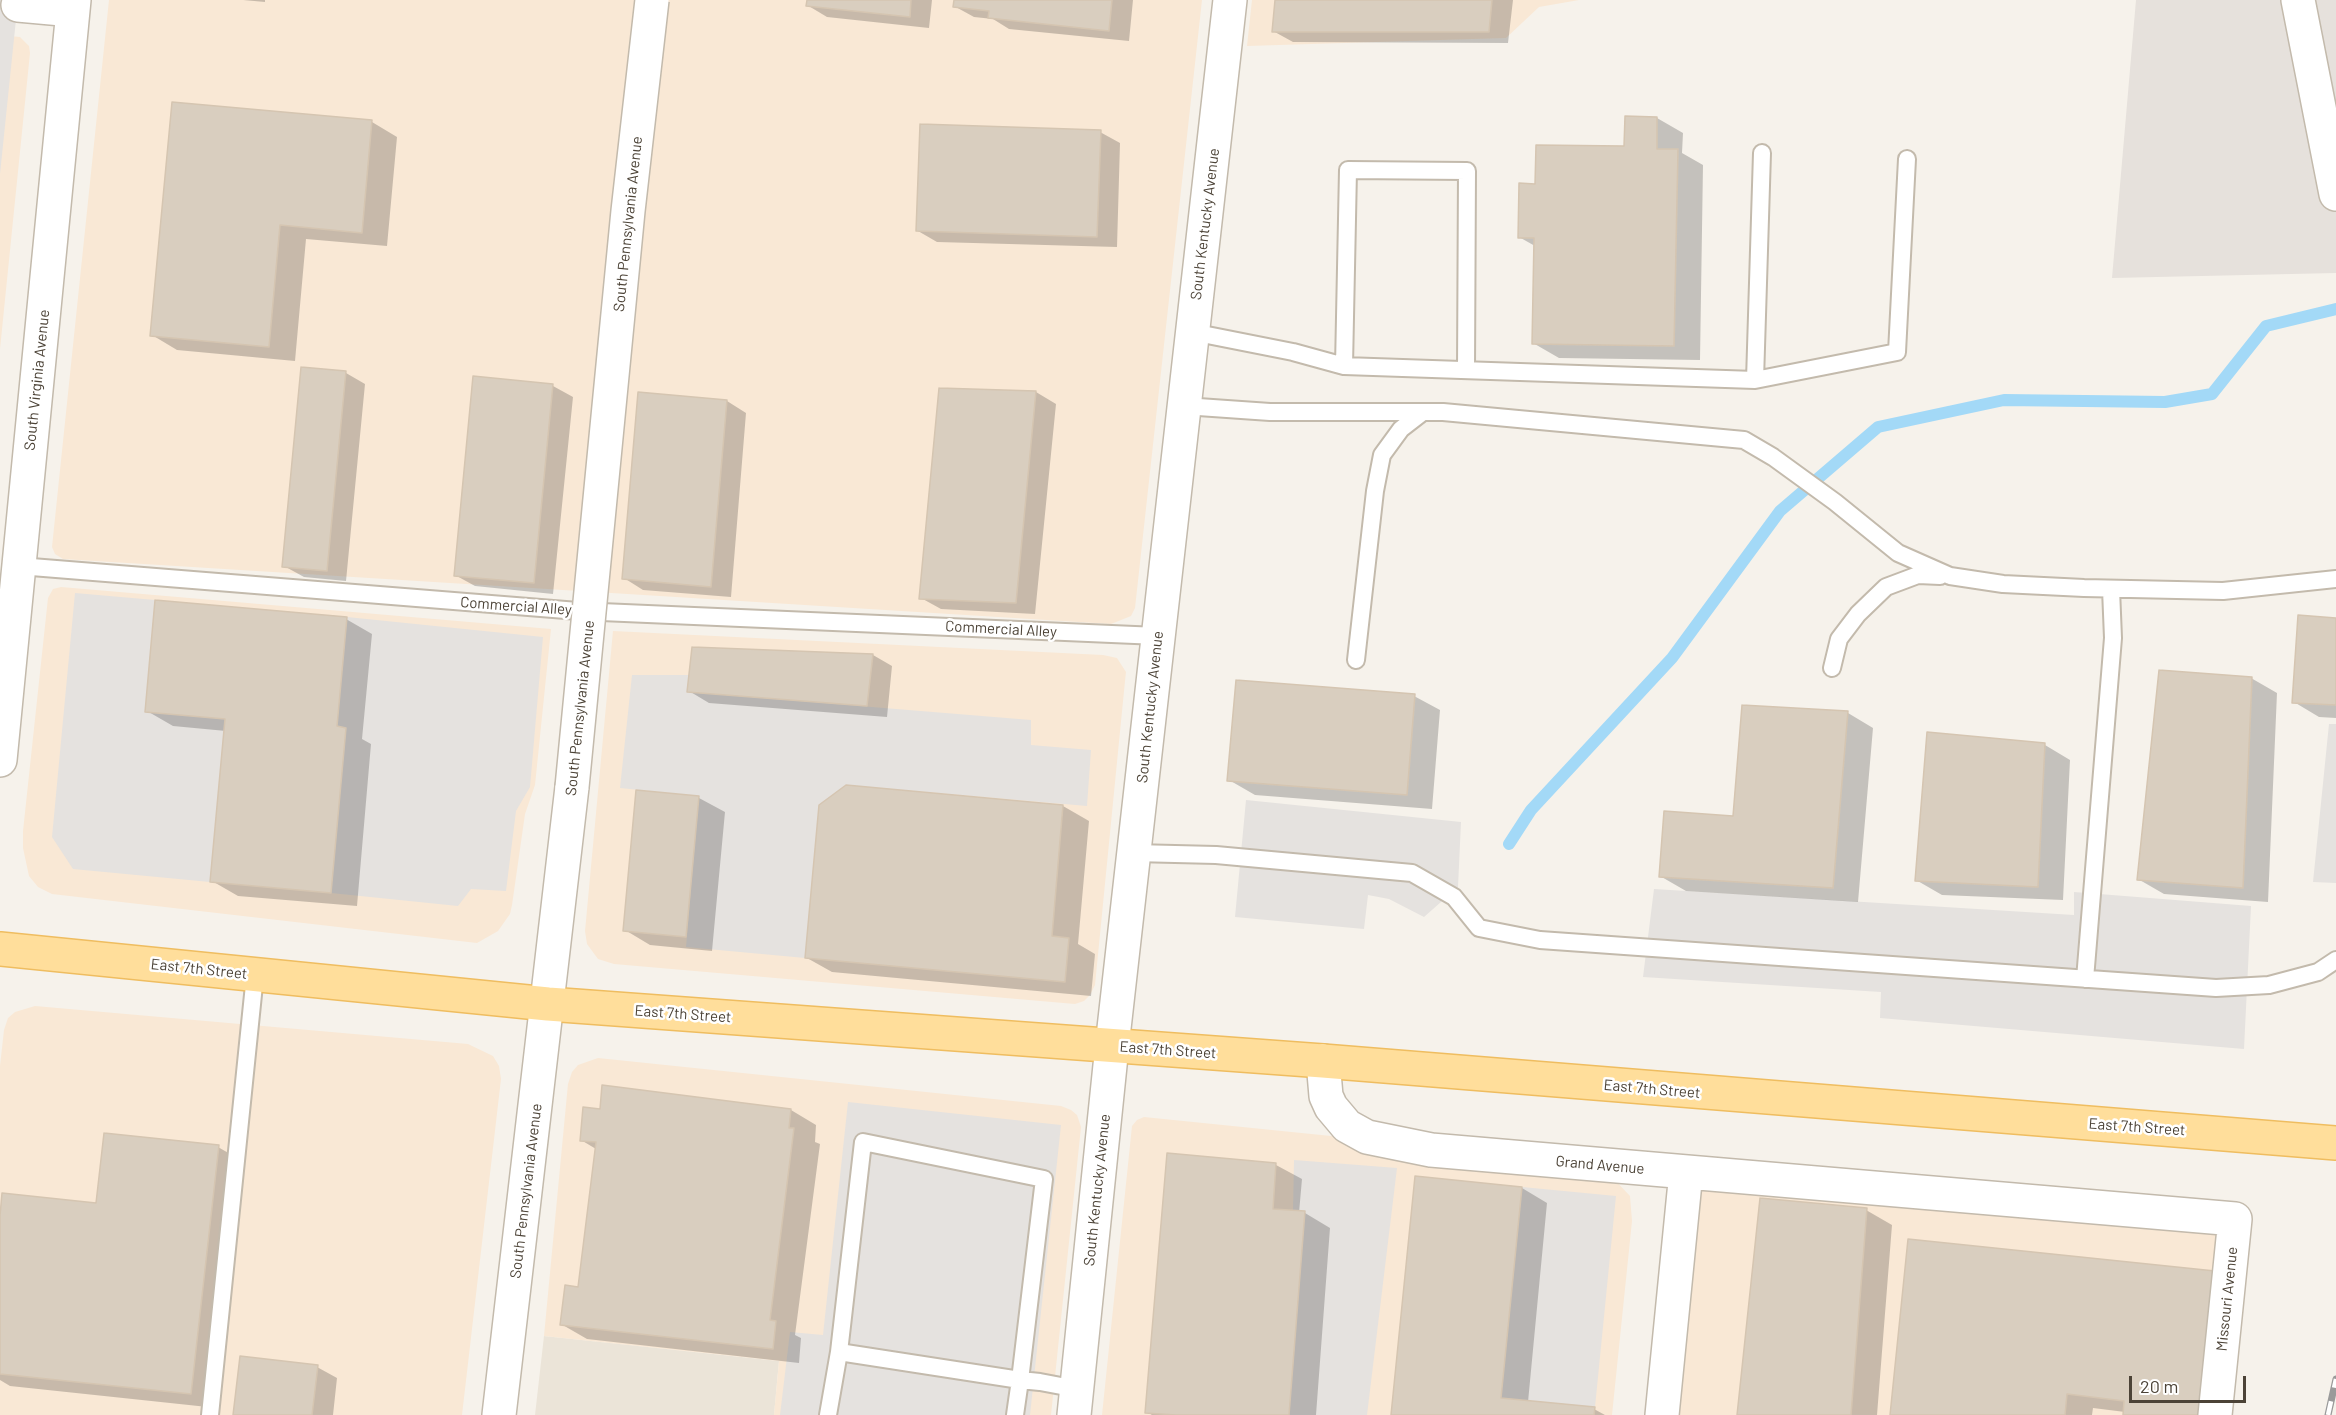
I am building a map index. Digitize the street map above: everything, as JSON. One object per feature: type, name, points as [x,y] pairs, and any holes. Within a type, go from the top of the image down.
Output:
[{"type":"main road","name":"East 7th Street","points":[[0,949],[548,1004],[1323,1061],[2336,1143]]},
{"type":"street","name":"South Pennsylvania Avenue","points":[[499,1415],[572,787],[627,223],[652,0]]},
{"type":"street","name":"South Kentucky Avenue","points":[[1075,1402],[1112,1046],[1230,0]]},
{"type":"street","points":[[2298,0],[2336,194]]},
{"type":"street","points":[[18,5],[74,5]]},
{"type":"street","name":"South Virginia Avenue","points":[[0,760],[6,642],[19,566],[74,5]]},
{"type":"street","name":"Grand Avenue","points":[[1323,1061],[1326,1096],[1331,1107],[1347,1126],[1367,1137],[1431,1150],[1686,1172]]},
{"type":"street","points":[[1662,1415],[1686,1172]]},
{"type":"street","name":"Missouri Avenue","points":[[1686,1172],[2235,1219],[2215,1415]]},
{"type":"lane","points":[[1755,380],[1762,153]]},
{"type":"lane","points":[[1192,332],[1293,352],[1344,366],[1755,380],[1897,352],[1907,159]]},
{"type":"lane","points":[[1344,366],[1348,170],[1467,171],[1466,370]]},
{"type":"lane","points":[[1184,406],[1270,412],[1443,412],[1744,440],[1773,457],[1835,502],[1898,553],[1950,576]]},
{"type":"lane","points":[[1356,660],[1375,491],[1382,455],[1401,429],[1423,412]]},
{"type":"lane","name":"Commercial Alley","points":[[19,566],[578,611],[1158,636]]},
{"type":"lane","points":[[1832,668],[1839,639],[1858,614],[1886,587],[1918,575],[1950,576],[2003,584],[2223,591],[2336,579]]},
{"type":"lane","points":[[2085,979],[2113,638],[2111,589]]},
{"type":"lane","points":[[1134,853],[1216,855],[1412,873],[1454,897],[1479,928],[1540,940],[2216,988],[2270,985],[2319,972],[2336,960]]},
{"type":"lane","points":[[210,1415],[255,975]]},
{"type":"lane","points":[[828,1415],[839,1352],[862,1142],[1044,1179],[1015,1415]]},
{"type":"lane","points":[[839,1352],[1020,1380],[1075,1402]]},
{"type":"shaded area","points":[[0,0],[18,0],[0,174]]},
{"type":"shaded area","points":[[109,0],[1202,0],[1135,608],[1131,616],[1111,624],[63,559],[55,554],[52,547]]},
{"type":"shaded area","points":[[1252,0],[1579,0],[1539,7],[1506,38],[1247,46]]},
{"type":"shaded area","points":[[2136,0],[2336,0],[2336,273],[2112,278]]},
{"type":"shaded area","points":[[0,35],[20,37],[29,46],[30,53],[0,349]]},
{"type":"shaded area","points":[[61,587],[551,629],[535,785],[525,814],[510,914],[498,931],[477,943],[52,894],[38,887],[29,876],[23,848],[23,831],[48,598],[53,589]]},
{"type":"shaded area","points":[[75,593],[155,600],[146,712],[225,719],[210,882],[73,869],[52,837]]},
{"type":"shaded area","points":[[347,617],[543,637],[530,787],[516,811],[506,891],[471,889],[458,906],[331,893],[346,728],[337,726]]},
{"type":"shaded area","points":[[613,631],[1103,655],[1117,658],[1126,672],[1095,985],[1090,995],[1084,1001],[1075,1004],[614,964],[598,959],[587,944],[585,931]]},
{"type":"shaded area","points":[[632,675],[689,675],[688,692],[1031,720],[1031,745],[1091,750],[1087,806],[846,785],[819,805],[805,958],[686,947],[699,796],[620,788]]},
{"type":"shaded area","points":[[2329,724],[2336,724],[2336,883],[2313,882]]},
{"type":"shaded area","points":[[1246,800],[1461,822],[1458,887],[1424,917],[1389,899],[1368,895],[1364,929],[1235,917]]},
{"type":"shaded area","points":[[1654,889],[2074,915],[2074,892],[2251,906],[2244,1049],[1880,1018],[1881,992],[1643,977]]},
{"type":"shaded area","points":[[35,1006],[468,1044],[493,1056],[499,1066],[501,1079],[462,1415],[0,1415],[0,1066],[4,1030],[8,1018],[15,1012]]},
{"type":"shaded area","points":[[598,1058],[1061,1106],[1071,1110],[1077,1115],[1081,1127],[1051,1415],[774,1415],[779,1361],[544,1336],[568,1084],[572,1072],[578,1065]]},
{"type":"shaded area","points":[[848,1102],[1061,1125],[1030,1415],[780,1415],[790,1332],[823,1335]]},
{"type":"shaded area","points":[[1144,1117],[1331,1136],[1612,1177],[1630,1196],[1632,1221],[1612,1415],[1102,1415],[1132,1126]]},
{"type":"shaded area","points":[[1294,1160],[1397,1168],[1367,1415],[1289,1415],[1305,1212],[1293,1211]]},
{"type":"shaded area","points":[[1694,1186],[2224,1233],[2204,1415],[1672,1415]]},
{"type":"shaded area","points":[[1522,1187],[1616,1196],[1595,1407],[1501,1398]]},
{"type":"shaded area","points":[[544,1336],[779,1361],[774,1415],[535,1415]]},
{"type":"building","points":[[807,0],[911,0],[910,17],[806,6]]},
{"type":"building","points":[[954,0],[1112,0],[1109,31],[988,18],[989,11],[953,7]]},
{"type":"building","points":[[1275,0],[1492,0],[1489,32],[1272,32]]},
{"type":"building","points":[[172,102],[372,120],[362,233],[280,225],[269,347],[150,336]]},
{"type":"building","points":[[1625,116],[1657,117],[1657,149],[1678,149],[1674,346],[1532,344],[1534,238],[1518,238],[1519,183],[1535,184],[1536,145],[1624,146]]},
{"type":"building","points":[[920,124],[1101,130],[1097,237],[916,231]]},
{"type":"building","points":[[301,367],[346,371],[327,571],[282,567]]},
{"type":"building","points":[[473,376],[553,384],[534,583],[454,576]]},
{"type":"building","points":[[939,388],[1036,391],[1016,603],[919,599]]},
{"type":"building","points":[[638,392],[727,400],[711,587],[622,579]]},
{"type":"building","points":[[155,600],[347,617],[337,726],[346,728],[331,893],[210,882],[225,719],[145,712]]},
{"type":"building","points":[[2298,615],[2336,618],[2336,705],[2292,703]]},
{"type":"building","points":[[692,647],[873,654],[867,706],[687,692]]},
{"type":"building","points":[[2159,670],[2252,677],[2243,888],[2137,880]]},
{"type":"building","points":[[1236,680],[1415,694],[1407,795],[1227,781]]},
{"type":"building","points":[[1742,705],[1848,711],[1833,888],[1659,877],[1664,811],[1733,816]]},
{"type":"building","points":[[1927,732],[2045,743],[2038,887],[1915,881]]},
{"type":"building","points":[[846,785],[1063,805],[1052,936],[1069,938],[1065,982],[805,958],[819,805]]},
{"type":"building","points":[[636,790],[699,796],[686,937],[623,931]]},
{"type":"building","points":[[602,1085],[791,1109],[789,1128],[794,1128],[770,1320],[776,1321],[773,1349],[560,1325],[565,1285],[578,1287],[596,1142],[580,1141],[583,1107],[600,1109]]},
{"type":"building","points":[[104,1133],[219,1145],[191,1394],[0,1374],[2,1193],[96,1203]]},
{"type":"building","points":[[1167,1153],[1276,1163],[1273,1209],[1305,1211],[1289,1415],[1145,1413]]},
{"type":"building","points":[[1415,1176],[1522,1187],[1501,1398],[1595,1407],[1594,1415],[1391,1415]]},
{"type":"building","points":[[1760,1198],[1867,1208],[1851,1415],[1737,1415]]},
{"type":"building","points":[[1908,1239],[2215,1271],[2199,1415],[2123,1415],[2124,1401],[2067,1394],[2065,1415],[1890,1415]]},
{"type":"building","points":[[240,1356],[318,1365],[312,1415],[233,1415]]},
{"type":"waterway","points":[[1509,844],[1531,810],[1672,658],[1780,511],[1878,427],[2004,400],[2165,402],[2212,394],[2266,326],[2336,309]]},
{"type":"railway","points":[[2328,1415],[2336,1379]]}]
